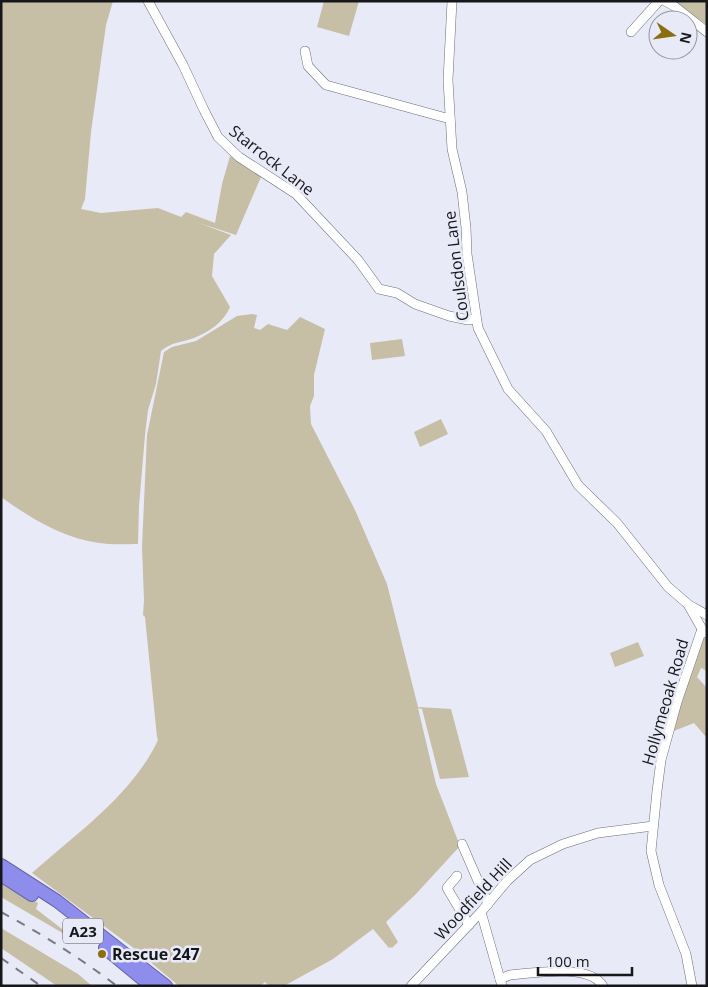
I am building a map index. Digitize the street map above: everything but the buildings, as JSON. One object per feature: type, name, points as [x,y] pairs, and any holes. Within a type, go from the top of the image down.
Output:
[{"type":"highway","name":"A23","points":[[1,865],[57,901],[166,986]]},
{"type":"highway","name":"A23","points":[[1,875],[53,908],[151,986]]},
{"type":"street","name":"Starrock Lane","points":[[148,1],[183,65],[218,137],[239,157],[296,194],[358,260],[379,289],[397,293],[415,304],[449,316],[468,320],[476,319]]},
{"type":"street","name":"Coulsdon Lane","points":[[452,1],[448,80],[450,119],[453,156],[465,210],[467,254],[478,328],[503,380],[514,396],[546,431],[578,485],[617,523],[668,587],[689,606],[707,615]]},
{"type":"street","points":[[631,32],[659,1]]},
{"type":"street","points":[[665,1],[707,32]]},
{"type":"street","points":[[305,50],[308,66],[326,85],[450,119]]},
{"type":"street","name":"Coulsdon Lane","points":[[689,606],[704,632]]},
{"type":"street","name":"Hollymeoak Road","points":[[692,986],[686,954],[659,885],[651,851],[662,760],[677,702],[704,632]]},
{"type":"street","name":"Woodfield Hill","points":[[411,986],[507,882],[530,860],[563,844],[598,833],[653,826]]},
{"type":"street","points":[[462,844],[488,904]]},
{"type":"street","points":[[456,876],[447,888],[469,925]]},
{"type":"street","points":[[481,912],[501,982],[510,974],[576,971],[589,974],[599,980],[603,986]]},
{"type":"shaded area","points":[[1,1],[113,1],[106,25],[91,132],[85,199],[81,209],[101,213],[158,208],[181,217],[186,212],[215,223],[222,184],[230,156],[261,177],[236,235],[199,223],[231,235],[214,254],[212,276],[230,307],[220,322],[210,330],[194,338],[170,345],[161,351],[156,384],[148,410],[145,435],[138,544],[104,544],[73,537],[47,526],[1,497]]},
{"type":"shaded area","points":[[324,1],[359,1],[349,36],[317,27]]},
{"type":"shaded area","points":[[671,1],[707,1],[707,25],[698,19],[698,10],[686,10]]},
{"type":"shaded area","points":[[257,315],[254,328],[260,330],[268,324],[287,330],[300,317],[325,329],[314,375],[314,396],[310,406],[311,424],[355,510],[387,584],[418,707],[451,709],[469,777],[440,779],[422,709],[418,708],[436,784],[460,846],[415,895],[386,922],[398,942],[392,948],[389,948],[373,929],[333,959],[284,986],[269,986],[265,982],[260,986],[179,986],[131,946],[32,873],[119,796],[147,760],[158,740],[145,617],[143,615],[142,547],[147,435],[164,352],[172,347],[196,341],[237,316]]},
{"type":"shaded area","points":[[402,339],[405,356],[372,360],[370,343]]},
{"type":"shaded area","points":[[441,419],[448,434],[420,447],[414,432]]},
{"type":"shaded area","points":[[704,636],[707,639],[707,671],[701,668],[697,677],[707,688],[707,738],[694,723],[674,731],[681,703]]},
{"type":"shaded area","points":[[638,642],[644,656],[615,667],[610,653]]},
{"type":"shaded area","points":[[1,880],[38,903],[36,909],[83,945],[1,897]]},
{"type":"shaded area","points":[[1,928],[78,974],[92,986],[57,986],[1,948]]},
{"type":"railway","points":[[1,912],[61,947],[117,986]]},
{"type":"railway","points":[[1,958],[41,986]]},
{"type":"place","name":"Rescue 247","points":[[102,954]]}]
